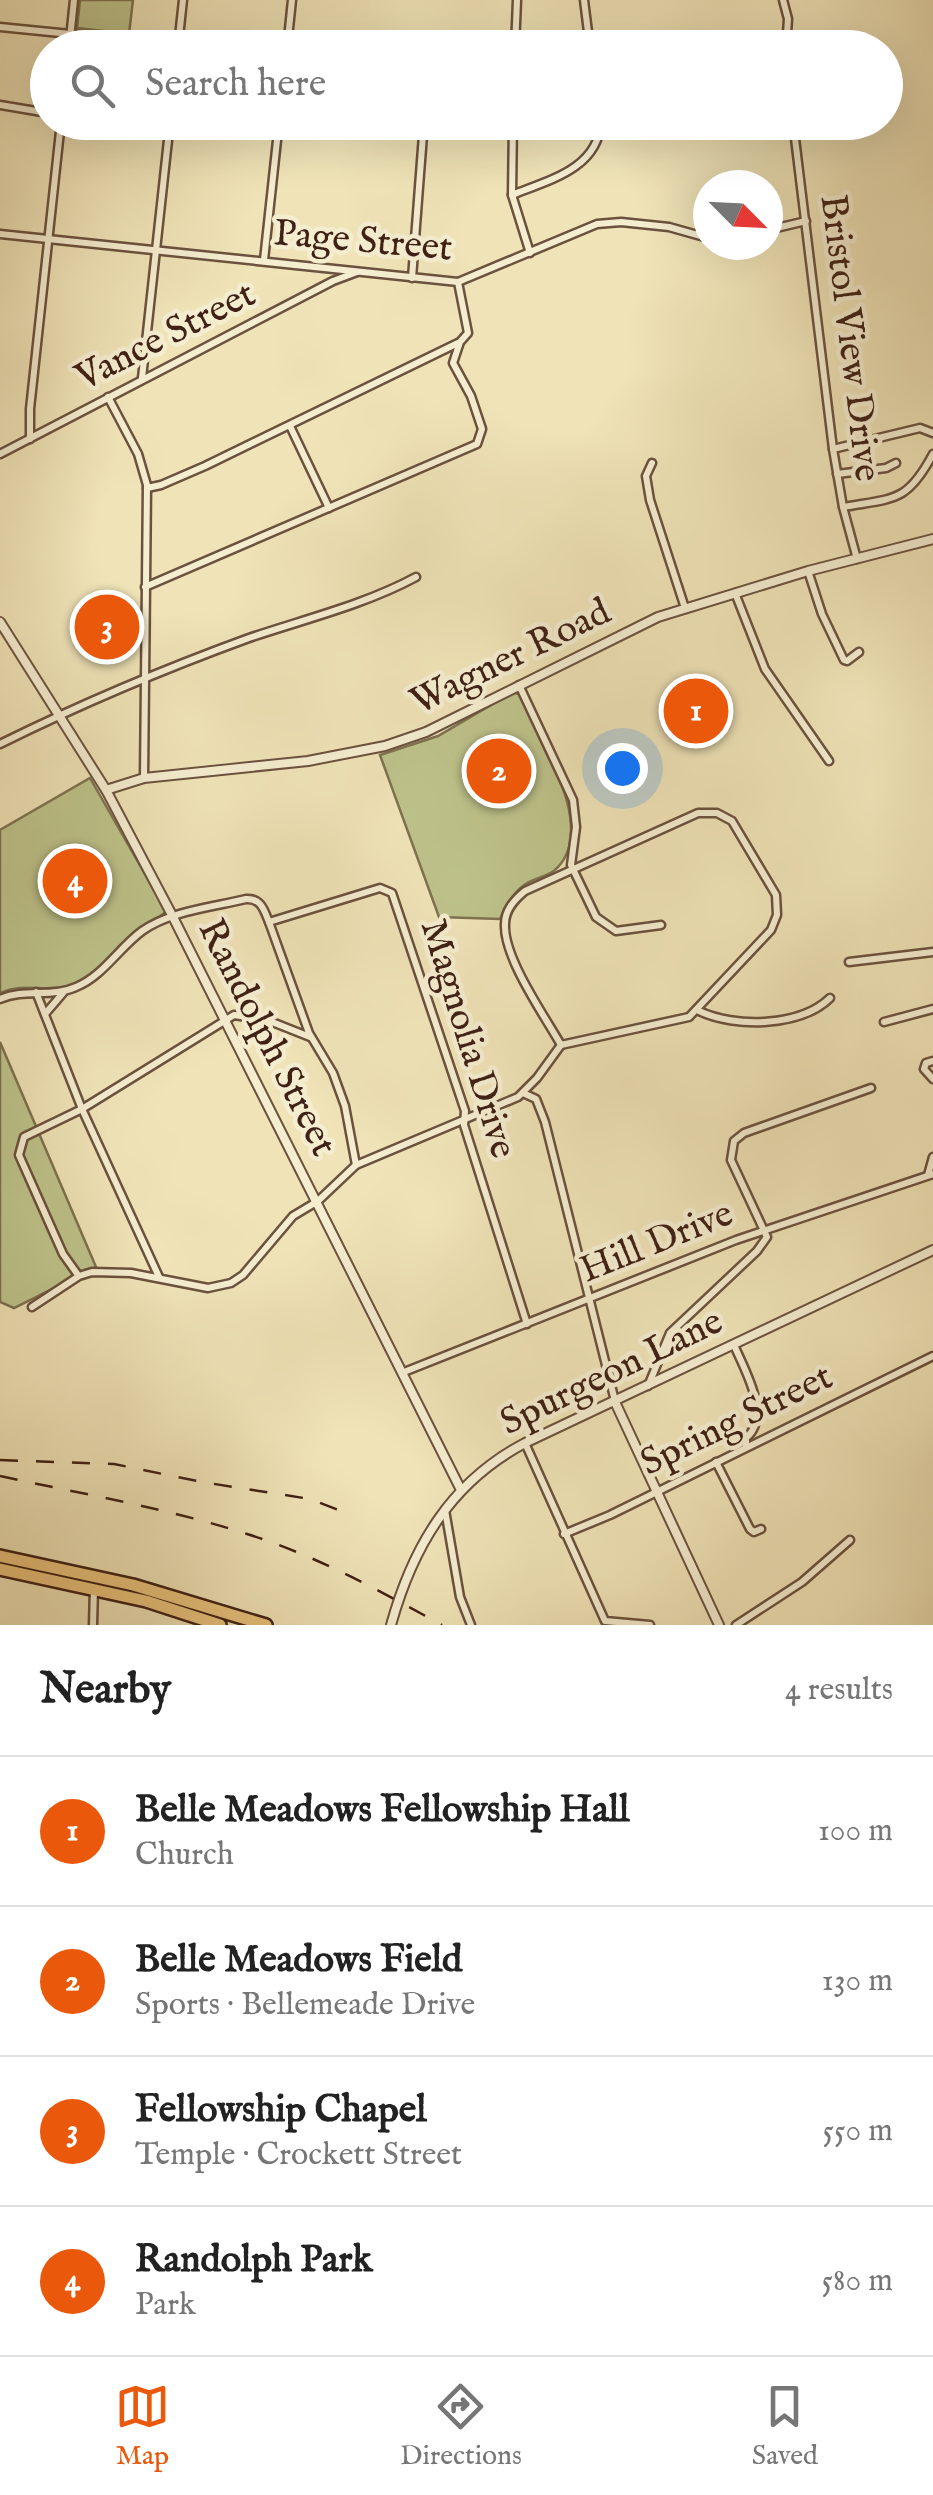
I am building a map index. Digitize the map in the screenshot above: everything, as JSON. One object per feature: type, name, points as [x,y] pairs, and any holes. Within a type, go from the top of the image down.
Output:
[{"type":"highway","points":[[0,1556],[206,1617],[266,1625]]},
{"type":"highway","points":[[0,1569],[95,1583]]},
{"type":"highway","points":[[206,1617],[220,1625]]},
{"type":"street","points":[[70,30],[74,0]]},
{"type":"street","points":[[180,30],[183,0]]},
{"type":"street","points":[[289,30],[292,0]]},
{"type":"street","points":[[516,0],[516,30]]},
{"type":"street","points":[[584,0],[588,30]]},
{"type":"street","points":[[783,0],[788,30]]},
{"type":"street","points":[[0,27],[30,30]]},
{"type":"street","points":[[0,104],[30,110]]},
{"type":"street","points":[[30,439],[59,140]]},
{"type":"street","points":[[142,380],[168,140]]},
{"type":"street","points":[[264,260],[277,140]]},
{"type":"street","points":[[412,278],[423,140]]},
{"type":"street","points":[[512,140],[512,194],[530,253]]},
{"type":"street","points":[[512,194],[586,160],[598,140]]},
{"type":"street","name":"Bristol View Drive","points":[[795,140],[833,448],[857,559]]},
{"type":"street","points":[[783,226],[806,221]]},
{"type":"street","name":"Page Street","points":[[0,234],[458,282],[583,228],[609,222],[669,227],[693,234]]},
{"type":"street","name":"Vance Street","points":[[0,454],[358,271]]},
{"type":"street","points":[[147,488],[161,486],[290,426],[460,342],[468,328],[458,282]]},
{"type":"street","points":[[145,587],[477,444],[482,434],[471,396],[454,368],[454,354],[460,342]]},
{"type":"street","points":[[108,398],[138,454],[147,488],[144,778]]},
{"type":"street","points":[[290,426],[329,508]]},
{"type":"street","points":[[833,448],[920,428],[933,432]]},
{"type":"street","points":[[843,507],[908,491],[933,454]]},
{"type":"street","points":[[837,474],[886,468],[896,462]]},
{"type":"street","points":[[652,463],[646,476],[650,500],[684,608]]},
{"type":"street","name":"Wagner Road","points":[[106,790],[144,778],[308,761],[373,749],[426,732],[658,617],[808,571],[933,539]]},
{"type":"street","points":[[808,571],[822,614],[844,660],[847,662],[859,652]]},
{"type":"street","points":[[0,744],[144,680],[250,638],[391,591],[416,578]]},
{"type":"street","points":[[735,592],[765,669],[829,760]]},
{"type":"street","name":"Randolph Street","points":[[0,622],[106,790],[174,917],[461,1490]]},
{"type":"street","points":[[519,685],[573,800],[573,869],[602,924],[624,932],[661,925]]},
{"type":"street","points":[[32,1307],[79,1276],[115,1272],[208,1288],[231,1283],[243,1275],[292,1216],[318,1201],[356,1166],[522,1093],[561,1044],[681,1022],[698,1011],[771,930],[777,915],[774,892],[732,820],[716,812],[698,813],[524,891],[508,910],[504,924],[510,952],[561,1044]]},
{"type":"street","name":"Magnolia Drive","points":[[269,922],[380,888],[392,893],[465,1111],[464,1119],[527,1324]]},
{"type":"street","points":[[44,1015],[65,991],[96,975],[140,933],[174,917],[251,898],[263,906],[311,1038],[333,1073],[345,1106],[356,1166]]},
{"type":"street","points":[[850,962],[933,952]]},
{"type":"street","points":[[0,1000],[14,994],[65,991]]},
{"type":"street","points":[[36,992],[82,1109],[160,1278]]},
{"type":"street","points":[[698,1011],[714,1016],[781,1021],[807,1015],[830,998]]},
{"type":"street","points":[[884,1022],[933,1009]]},
{"type":"street","points":[[79,1276],[63,1254],[19,1155],[21,1142],[239,1014],[255,1016],[311,1038]]},
{"type":"street","points":[[933,1060],[924,1069],[933,1079]]},
{"type":"street","points":[[648,1386],[670,1333],[766,1242],[766,1231],[731,1160],[734,1141],[744,1132],[871,1088]]},
{"type":"street","points":[[522,1093],[539,1103],[614,1402],[718,1625]]},
{"type":"street","points":[[930,1175],[933,1158]]},
{"type":"street","name":"Hill Drive","points":[[404,1372],[736,1240],[930,1175]]},
{"type":"street","name":"Spurgeon Lane","points":[[390,1625],[412,1559],[445,1508],[487,1466],[525,1443],[933,1250]]},
{"type":"street","points":[[734,1345],[758,1412],[756,1427],[746,1438],[746,1446]]},
{"type":"street","name":"Spring Street","points":[[564,1534],[933,1356]]},
{"type":"street","points":[[525,1443],[605,1621],[650,1625]]},
{"type":"street","points":[[716,1462],[750,1529],[761,1530]]},
{"type":"street","points":[[445,1508],[460,1597],[471,1625]]},
{"type":"street","points":[[736,1625],[802,1582],[850,1540]]},
{"type":"street","points":[[94,1625],[95,1583]]},
{"type":"green space","points":[[80,0],[133,0],[129,30],[77,28]]},
{"type":"green space","points":[[513,692],[519,694],[526,706],[563,788],[571,832],[568,852],[554,871],[519,889],[500,919],[439,917],[380,755],[438,736]]},
{"type":"green space","points":[[90,778],[166,911],[75,984],[16,988],[0,993],[0,830]]},
{"type":"green space","points":[[0,1042],[96,1267],[14,1308],[0,1302]]},
{"type":"railway","points":[[0,1460],[114,1464],[310,1499],[349,1514]]},
{"type":"railway","points":[[0,1476],[186,1516],[272,1543],[347,1575],[442,1625]]},
{"type":"place","name":"Fellowship Chapel","points":[[107,627]]},
{"type":"place","name":"Belle Meadows Fellowship Hall","points":[[696,711]]},
{"type":"place","name":"Belle Meadows Field","points":[[499,771]]},
{"type":"place","name":"Randolph Park","points":[[75,881]]}]
